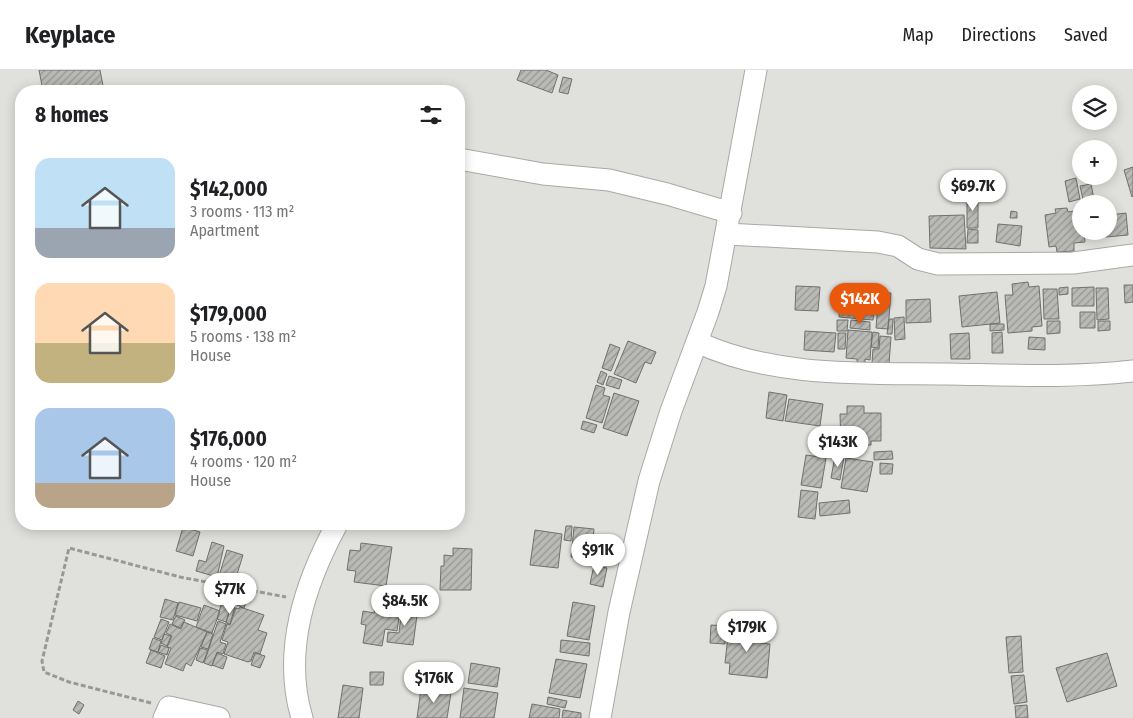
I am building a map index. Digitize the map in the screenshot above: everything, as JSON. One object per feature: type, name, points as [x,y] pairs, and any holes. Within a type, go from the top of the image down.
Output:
[{"type":"street","points":[[600,718],[619,612],[640,516],[671,412],[713,295],[727,234],[756,70]]},
{"type":"street","points":[[465,161],[543,174],[609,180],[667,194],[730,213]]},
{"type":"street","points":[[727,234],[878,242],[898,246],[918,259],[938,264],[1073,263],[1133,255]]},
{"type":"street","points":[[697,342],[719,352],[756,363],[886,374],[1006,376],[1133,371]]},
{"type":"street","points":[[302,718],[295,695],[294,660],[297,627],[323,552],[335,530]]},
{"type":"street","points":[[166,713],[219,718]]},
{"type":"path","points":[[166,713],[69,682],[44,672],[42,661],[69,548],[180,577],[285,597],[310,587]]},
{"type":"building","points":[[39,70],[100,70],[103,85],[42,85]]},
{"type":"building","points":[[521,70],[546,70],[558,75],[552,93],[517,80]]},
{"type":"building","points":[[563,77],[572,79],[568,94],[559,92]]},
{"type":"building","points":[[1133,167],[1133,196],[1132,197],[1124,170]]},
{"type":"building","points":[[1072,179],[1072,185],[1077,185],[1079,195],[1072,195],[1072,201],[1069,202],[1065,181]]},
{"type":"building","points":[[1091,185],[1093,195],[1082,195],[1080,186]]},
{"type":"building","points":[[978,196],[978,228],[967,228],[967,197]]},
{"type":"building","points":[[1067,208],[1068,212],[1072,211],[1072,240],[1085,240],[1085,242],[1074,243],[1074,251],[1057,252],[1056,246],[1049,247],[1045,215],[1056,213],[1055,209]]},
{"type":"building","points":[[1011,211],[1017,212],[1017,218],[1010,218]]},
{"type":"building","points":[[1126,213],[1128,235],[1117,236],[1117,214]]},
{"type":"building","points":[[964,215],[966,249],[930,248],[929,216]]},
{"type":"building","points":[[998,224],[1022,226],[1020,246],[996,242]]},
{"type":"building","points":[[968,229],[978,230],[978,243],[967,243]]},
{"type":"building","points":[[1028,282],[1029,287],[1039,286],[1042,326],[1032,327],[1032,331],[1008,333],[1005,295],[1013,295],[1012,284]]},
{"type":"building","points":[[1124,285],[1133,285],[1133,302],[1125,303]]},
{"type":"building","points":[[796,286],[820,287],[818,311],[795,310]]},
{"type":"building","points":[[1068,287],[1068,294],[1059,295],[1059,288]]},
{"type":"building","points":[[1094,287],[1094,306],[1072,306],[1072,288]]},
{"type":"building","points":[[1096,288],[1108,288],[1109,319],[1097,320]]},
{"type":"building","points":[[841,289],[876,292],[873,320],[839,317]]},
{"type":"building","points":[[1043,289],[1057,289],[1059,319],[1044,319]]},
{"type":"building","points":[[879,292],[891,293],[888,329],[876,328]]},
{"type":"building","points":[[997,292],[1000,323],[962,327],[959,296]]},
{"type":"building","points":[[930,299],[931,322],[906,323],[906,300]]},
{"type":"building","points":[[1080,312],[1095,312],[1095,328],[1080,328]]},
{"type":"building","points":[[904,317],[905,339],[895,340],[894,318]]},
{"type":"building","points":[[889,319],[893,319],[892,334],[887,334]]},
{"type":"building","points":[[837,320],[848,320],[847,331],[837,331]]},
{"type":"building","points":[[851,320],[870,322],[870,330],[850,328]]},
{"type":"building","points":[[1047,321],[1060,321],[1060,333],[1047,334]]},
{"type":"building","points":[[1098,321],[1110,321],[1110,330],[1098,331]]},
{"type":"building","points":[[990,324],[1004,324],[1004,330],[990,331]]},
{"type":"building","points":[[848,330],[872,332],[870,360],[865,359],[865,363],[857,362],[857,359],[846,358]]},
{"type":"building","points":[[805,331],[836,333],[834,352],[804,350]]},
{"type":"building","points":[[873,332],[879,333],[878,348],[871,347]]},
{"type":"building","points":[[1002,332],[1003,353],[992,353],[992,333]]},
{"type":"building","points":[[838,333],[846,333],[845,349],[838,349]]},
{"type":"building","points":[[969,333],[970,359],[951,359],[950,334]]},
{"type":"building","points":[[880,336],[891,337],[889,364],[872,363],[873,349],[879,349]]},
{"type":"building","points":[[1029,337],[1045,338],[1045,350],[1028,349]]},
{"type":"building","points":[[628,341],[656,352],[651,364],[645,362],[636,383],[614,374]]},
{"type":"building","points":[[610,344],[620,348],[611,371],[602,368]]},
{"type":"building","points":[[601,371],[607,374],[603,385],[597,382]]},
{"type":"building","points":[[609,376],[622,380],[619,389],[606,385]]},
{"type":"building","points":[[596,385],[605,388],[603,395],[610,397],[602,423],[586,418]]},
{"type":"building","points":[[769,392],[787,395],[783,421],[766,418]]},
{"type":"building","points":[[614,393],[639,401],[627,436],[603,428]]},
{"type":"building","points":[[789,399],[823,404],[820,426],[785,421]]},
{"type":"building","points":[[847,406],[864,406],[864,413],[881,413],[881,441],[871,441],[871,445],[841,446],[840,414],[847,414]]},
{"type":"building","points":[[583,421],[597,425],[594,433],[581,429]]},
{"type":"building","points":[[892,451],[893,459],[874,460],[874,452]]},
{"type":"building","points":[[806,455],[826,458],[821,488],[801,485]]},
{"type":"building","points":[[835,456],[844,457],[840,480],[831,478]]},
{"type":"building","points":[[846,458],[873,462],[867,492],[841,488]]},
{"type":"building","points":[[880,463],[893,464],[892,474],[880,474]]},
{"type":"building","points":[[801,490],[818,492],[815,519],[798,517]]},
{"type":"building","points":[[849,500],[850,513],[820,516],[819,503]]},
{"type":"building","points":[[566,526],[572,526],[571,541],[564,540]]},
{"type":"building","points":[[574,527],[594,529],[591,559],[571,557]]},
{"type":"building","points":[[182,530],[200,532],[193,556],[176,551]]},
{"type":"building","points":[[535,530],[562,534],[558,568],[530,565]]},
{"type":"building","points":[[212,542],[224,546],[217,577],[196,571],[199,560],[206,562]]},
{"type":"building","points":[[361,543],[392,547],[386,586],[354,582],[356,571],[347,570],[350,550],[360,551]]},
{"type":"building","points":[[453,548],[472,549],[471,590],[440,590],[441,566],[444,566],[444,555],[453,556]]},
{"type":"building","points":[[227,550],[243,555],[234,584],[218,579]]},
{"type":"building","points":[[594,565],[607,568],[603,587],[590,584]]},
{"type":"building","points":[[400,593],[423,595],[422,604],[399,601]]},
{"type":"building","points":[[224,594],[234,597],[226,622],[217,619]]},
{"type":"building","points":[[240,597],[247,599],[244,608],[237,605]]},
{"type":"building","points":[[165,599],[178,603],[173,620],[160,617]]},
{"type":"building","points":[[179,602],[201,608],[197,621],[175,615]]},
{"type":"building","points":[[573,602],[595,606],[589,640],[567,636]]},
{"type":"building","points":[[204,605],[220,611],[212,633],[196,627]]},
{"type":"building","points":[[231,606],[235,607],[230,624],[226,623]]},
{"type":"building","points":[[402,606],[418,608],[413,645],[387,642],[388,632],[399,633]]},
{"type":"building","points":[[240,607],[264,615],[258,630],[267,633],[260,654],[254,652],[251,661],[248,662],[224,654],[228,642],[222,640],[227,624],[230,625],[236,608],[239,609]]},
{"type":"building","points":[[375,609],[400,612],[397,631],[385,629],[382,646],[363,643],[366,625],[361,624],[363,611],[374,613]]},
{"type":"building","points":[[176,616],[185,620],[180,628],[172,624]]},
{"type":"building","points":[[161,619],[169,622],[162,640],[154,637]]},
{"type":"building","points":[[218,621],[226,624],[220,642],[226,644],[223,654],[217,652],[212,666],[204,663]]},
{"type":"building","points":[[184,622],[207,632],[191,666],[186,663],[183,671],[165,664],[171,648],[167,647],[172,636],[166,633],[170,624],[181,629]]},
{"type":"building","points":[[711,625],[726,626],[725,644],[710,643]]},
{"type":"building","points":[[729,627],[762,631],[761,643],[770,644],[767,678],[729,674],[730,663],[725,663]]},
{"type":"building","points":[[207,632],[213,634],[208,649],[201,647]]},
{"type":"building","points":[[164,634],[171,636],[167,646],[161,643]]},
{"type":"building","points":[[1021,636],[1023,672],[1009,673],[1006,637]]},
{"type":"building","points":[[153,638],[161,641],[158,652],[149,649]]},
{"type":"building","points":[[561,640],[590,643],[589,656],[560,652]]},
{"type":"building","points":[[161,645],[169,648],[167,655],[158,652]]},
{"type":"building","points":[[200,648],[208,650],[203,663],[196,660]]},
{"type":"building","points":[[151,650],[165,656],[161,668],[146,663]]},
{"type":"building","points":[[217,653],[227,657],[223,669],[212,665]]},
{"type":"building","points":[[255,653],[265,656],[260,668],[251,665]]},
{"type":"building","points":[[1107,653],[1117,686],[1067,702],[1056,668]]},
{"type":"building","points":[[556,659],[587,664],[580,698],[549,693]]},
{"type":"building","points":[[471,663],[500,668],[497,687],[468,683]]},
{"type":"building","points":[[370,672],[384,672],[383,685],[370,685]]},
{"type":"building","points":[[1024,675],[1027,702],[1014,704],[1011,676]]},
{"type":"building","points":[[343,685],[363,688],[359,718],[338,718]]},
{"type":"building","points":[[464,688],[498,693],[494,718],[460,718]]},
{"type":"building","points":[[421,689],[451,693],[447,718],[417,718]]},
{"type":"building","points":[[548,697],[567,701],[565,708],[547,704]]},
{"type":"building","points":[[78,701],[84,705],[79,714],[73,710]]},
{"type":"building","points":[[532,704],[560,709],[559,718],[529,718]]},
{"type":"building","points":[[1027,705],[1028,718],[1016,718],[1015,706]]},
{"type":"building","points":[[563,710],[581,713],[581,718],[562,718]]}]
